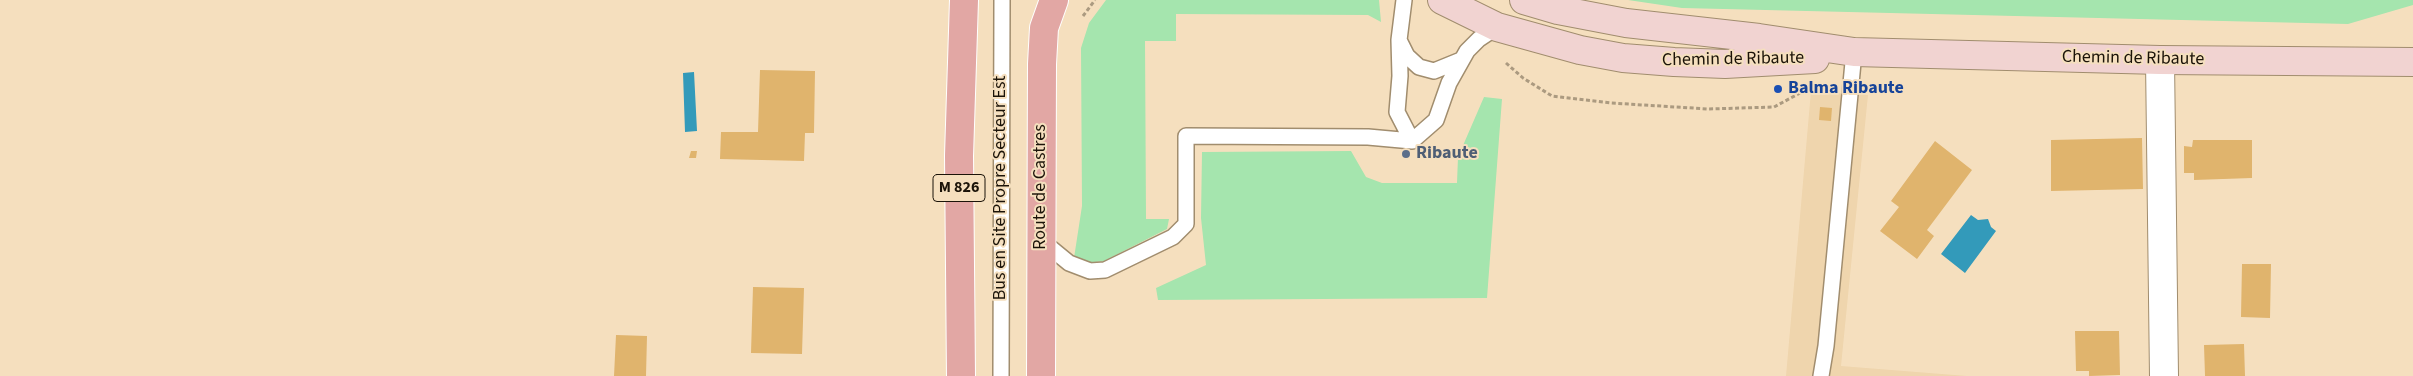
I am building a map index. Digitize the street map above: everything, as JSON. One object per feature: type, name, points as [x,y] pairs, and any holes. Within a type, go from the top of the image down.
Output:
[{"type":"main road","name":"M 826","points":[[961,376],[959,156],[964,0]]},
{"type":"main road","name":"Route de Castres","points":[[1041,376],[1042,64],[1044,28],[1054,0]]},
{"type":"main road","name":"Chemin de Ribaute","points":[[1442,0],[1497,27],[1580,50],[1622,58],[1725,64],[1812,59],[1854,52]]},
{"type":"main road","name":"Chemin de Ribaute","points":[[1524,0],[1558,10],[1626,23],[1758,38],[1854,52],[2160,60],[2413,62]]},
{"type":"street","points":[[2160,60],[2164,376]]},
{"type":"lane","name":"Bus en Site Propre Secteur Est","points":[[1001,376],[1002,0]]},
{"type":"lane","points":[[1404,0],[1399,40],[1400,76],[1397,112],[1412,141]]},
{"type":"lane","points":[[1041,240],[1068,263],[1090,271],[1105,270],[1173,238],[1186,224],[1186,136],[1368,137],[1412,141],[1436,120],[1449,83],[1461,60],[1478,39],[1497,27]]},
{"type":"lane","points":[[1399,40],[1407,56],[1418,68],[1434,71],[1461,60]]},
{"type":"lane","points":[[1821,376],[1827,336],[1854,52]]},
{"type":"shaded area","points":[[1811,91],[1868,95],[1841,366],[1967,376],[1786,376]]},
{"type":"green space","points":[[1106,0],[1379,0],[1381,22],[1368,15],[1176,14],[1176,41],[1145,41],[1146,219],[1169,219],[1167,229],[1104,261],[1086,263],[1074,258],[1082,206],[1081,48],[1089,23]]},
{"type":"green space","points":[[1628,0],[2413,0],[2413,5],[2348,24],[1682,8]]},
{"type":"green space","points":[[1484,97],[1502,99],[1487,298],[1158,300],[1156,288],[1206,265],[1201,218],[1202,152],[1351,151],[1366,177],[1382,183],[1457,183],[1458,157]]},
{"type":"water","points":[[694,72],[697,131],[685,132],[683,73]]},
{"type":"water","points":[[1971,215],[1978,220],[1988,219],[1991,227],[1996,231],[1965,273],[1941,254]]},
{"type":"building","points":[[760,70],[815,71],[814,133],[805,133],[804,161],[720,159],[721,132],[758,132]]},
{"type":"building","points":[[1820,107],[1832,108],[1831,121],[1819,120]]},
{"type":"building","points":[[2142,138],[2143,189],[2051,191],[2051,140]]},
{"type":"building","points":[[2193,140],[2252,140],[2252,178],[2194,180],[2194,173],[2184,173],[2184,146],[2192,147]]},
{"type":"building","points":[[1935,141],[1972,170],[1927,230],[1934,236],[1917,259],[1880,231],[1899,207],[1891,201]]},
{"type":"building","points":[[691,151],[697,151],[696,158],[689,158]]},
{"type":"building","points":[[2242,264],[2271,264],[2270,318],[2241,317]]},
{"type":"building","points":[[753,287],[804,288],[802,354],[751,353]]},
{"type":"building","points":[[2075,331],[2119,331],[2120,375],[2089,376],[2089,371],[2076,371]]},
{"type":"building","points":[[616,335],[647,336],[646,376],[614,376]]},
{"type":"building","points":[[2244,344],[2245,376],[2205,376],[2204,345]]},
{"type":"place","name":"Balma Ribaute","points":[[1778,89]]},
{"type":"place","name":"Ribaute","points":[[1406,154]]}]
